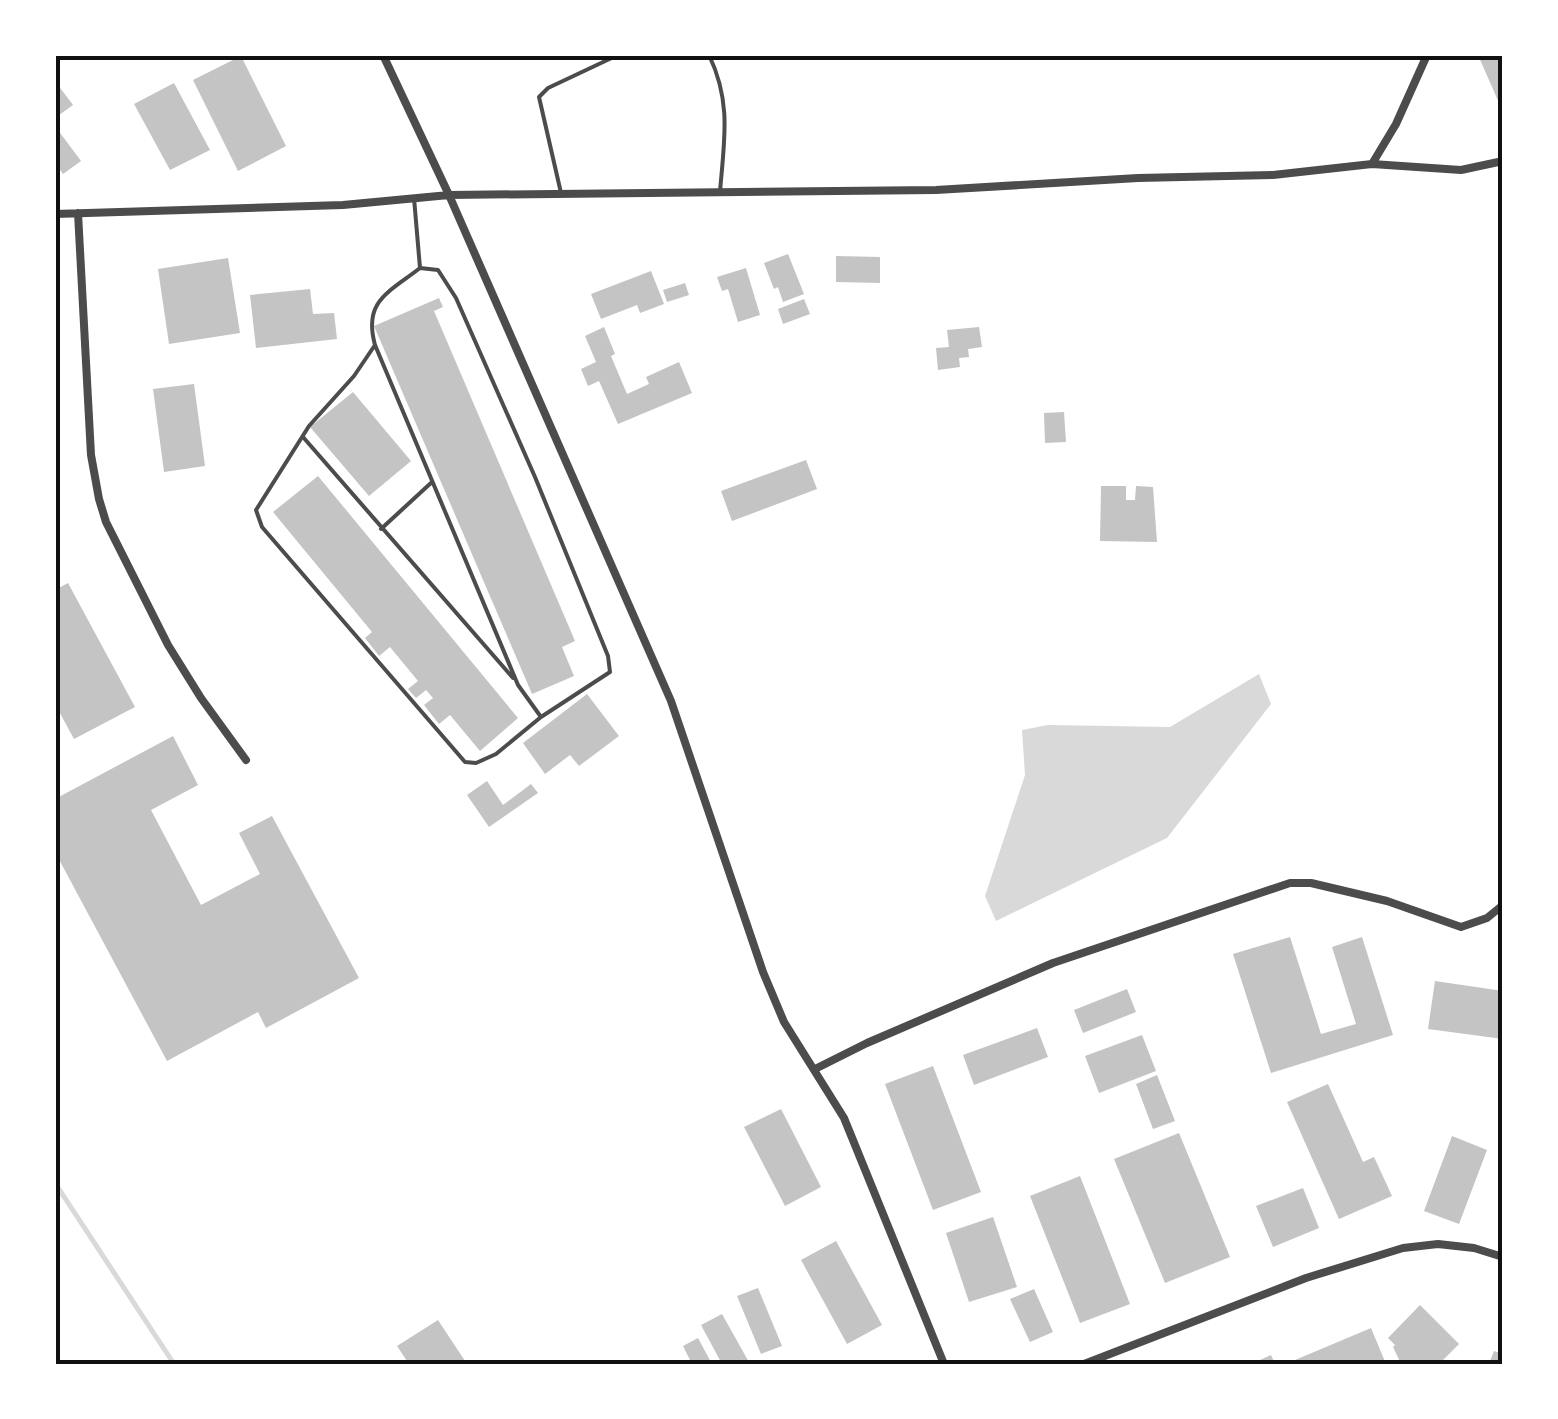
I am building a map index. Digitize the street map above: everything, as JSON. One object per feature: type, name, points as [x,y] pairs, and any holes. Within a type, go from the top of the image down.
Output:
[{"type":"street","points":[[383,55],[449,195],[671,701],[763,972],[784,1022],[844,1118],[944,1364]]},
{"type":"street","points":[[1372,164],[1396,124],[1426,55]]},
{"type":"street","points":[[55,214],[343,204],[449,195],[972,188],[1274,175],[1372,164],[1461,170],[1503,161]]},
{"type":"street","points":[[78,213],[90,455],[99,499],[168,646],[246,760]]},
{"type":"street","points":[[815,1069],[1053,963],[1290,883],[1311,883],[1387,900],[1461,926],[1487,918],[1503,905]]},
{"type":"street","points":[[1084,1364],[1306,1278],[1403,1248],[1438,1244],[1474,1248],[1503,1258]]},
{"type":"lane","points":[[560,193],[540,97],[548,88],[618,55]]},
{"type":"lane","points":[[710,55],[721,79],[726,108],[720,192]]},
{"type":"lane","points":[[414,198],[420,268]]},
{"type":"lane","points":[[375,345],[303,437],[256,510],[262,527],[465,762],[476,763],[496,754],[541,717],[610,672],[612,666],[535,478],[456,298],[438,270],[420,268],[375,304],[369,324],[518,685]]},
{"type":"lane","points":[[303,437],[518,685],[541,717]]},
{"type":"lane","points":[[381,529],[432,482]]},
{"type":"shaded area","points":[[1259,674],[1271,704],[1167,838],[996,921],[985,896],[1025,775],[1022,730],[1048,725],[1170,727]]},
{"type":"building","points":[[1478,55],[1503,55],[1503,112]]},
{"type":"building","points":[[241,56],[286,146],[238,171],[193,80]]},
{"type":"building","points":[[55,81],[73,105],[55,118]]},
{"type":"building","points":[[174,83],[210,150],[170,170],[134,104]]},
{"type":"building","points":[[55,126],[81,161],[63,174],[55,163]]},
{"type":"building","points":[[788,254],[804,294],[783,302],[764,263]]},
{"type":"building","points":[[836,256],[880,257],[880,283],[836,282]]},
{"type":"building","points":[[228,258],[240,333],[169,344],[158,269]]},
{"type":"building","points":[[746,268],[760,315],[738,322],[728,289],[722,291],[717,277]]},
{"type":"building","points":[[651,271],[664,304],[640,313],[637,305],[601,319],[591,294]]},
{"type":"building","points":[[685,283],[689,295],[667,302],[663,290]]},
{"type":"building","points":[[310,289],[313,314],[334,313],[337,339],[256,348],[250,295]]},
{"type":"building","points":[[439,298],[443,307],[434,311],[575,641],[562,647],[574,676],[532,694],[374,326]]},
{"type":"building","points":[[804,299],[810,314],[783,324],[778,309]]},
{"type":"building","points":[[604,327],[627,394],[649,384],[646,377],[679,362],[692,393],[618,424],[599,381],[588,386],[581,369],[596,362],[585,336]]},
{"type":"building","points":[[979,327],[982,347],[968,349],[969,357],[959,358],[960,367],[938,370],[936,348],[949,347],[947,330]]},
{"type":"building","points":[[194,384],[205,466],[164,472],[153,389]]},
{"type":"building","points":[[353,392],[411,461],[369,496],[310,427]]},
{"type":"building","points":[[1064,412],[1066,442],[1045,443],[1044,413]]},
{"type":"building","points":[[806,460],[817,489],[732,521],[721,491]]},
{"type":"building","points":[[318,476],[518,718],[480,751],[450,715],[439,724],[424,705],[433,698],[426,690],[416,698],[408,689],[418,681],[390,647],[379,656],[365,638],[372,632],[273,512]]},
{"type":"building","points":[[1101,486],[1126,486],[1126,500],[1135,500],[1136,486],[1153,487],[1157,542],[1100,541]]},
{"type":"building","points":[[68,583],[135,707],[74,739],[55,704],[55,590]]},
{"type":"building","points":[[587,694],[619,736],[579,766],[570,755],[545,774],[523,743]]},
{"type":"building","points":[[173,736],[198,785],[151,810],[201,905],[260,874],[239,833],[272,816],[359,978],[266,1028],[258,1012],[167,1061],[55,852],[55,799]]},
{"type":"building","points":[[487,781],[503,805],[531,784],[538,793],[489,827],[467,795]]},
{"type":"building","points":[[1290,937],[1321,1034],[1356,1024],[1332,947],[1362,937],[1393,1035],[1271,1073],[1233,954]]},
{"type":"building","points":[[1435,981],[1503,991],[1503,1039],[1428,1029]]},
{"type":"building","points":[[1127,989],[1136,1012],[1083,1033],[1074,1010]]},
{"type":"building","points":[[1037,1028],[1048,1057],[974,1085],[963,1055]]},
{"type":"building","points":[[1142,1035],[1156,1071],[1099,1093],[1085,1056]]},
{"type":"building","points":[[933,1066],[981,1192],[933,1210],[885,1084]]},
{"type":"building","points":[[1157,1075],[1175,1121],[1153,1129],[1136,1084]]},
{"type":"building","points":[[1328,1084],[1363,1162],[1374,1157],[1392,1196],[1339,1219],[1287,1102]]},
{"type":"building","points":[[781,1109],[821,1187],[785,1206],[744,1127]]},
{"type":"building","points":[[1179,1133],[1230,1257],[1165,1283],[1114,1159]]},
{"type":"building","points":[[1452,1136],[1487,1150],[1459,1224],[1424,1211]]},
{"type":"building","points":[[1080,1176],[1130,1304],[1080,1323],[1030,1196]]},
{"type":"building","points":[[1303,1188],[1319,1228],[1273,1247],[1256,1206]]},
{"type":"building","points":[[993,1217],[1017,1287],[969,1302],[946,1233]]},
{"type":"building","points":[[836,1241],[882,1325],[847,1344],[801,1260]]},
{"type":"building","points":[[758,1288],[782,1346],[761,1354],[737,1296]]},
{"type":"building","points":[[1034,1289],[1053,1332],[1030,1342],[1010,1299]]},
{"type":"building","points":[[1420,1305],[1459,1344],[1439,1364],[1401,1364],[1395,1345],[1388,1338]]},
{"type":"building","points":[[722,1314],[750,1364],[722,1364],[701,1325]]},
{"type":"building","points":[[438,1320],[467,1364],[409,1364],[397,1346]]},
{"type":"building","points":[[1371,1328],[1386,1364],[1297,1364],[1295,1360]]},
{"type":"building","points":[[698,1338],[712,1364],[692,1364],[683,1346]]},
{"type":"building","points":[[1494,1351],[1503,1354],[1503,1364],[1489,1364]]},
{"type":"building","points":[[1271,1355],[1275,1364],[1251,1364]]},
{"type":"waterway","points":[[55,1183],[174,1364]]}]
